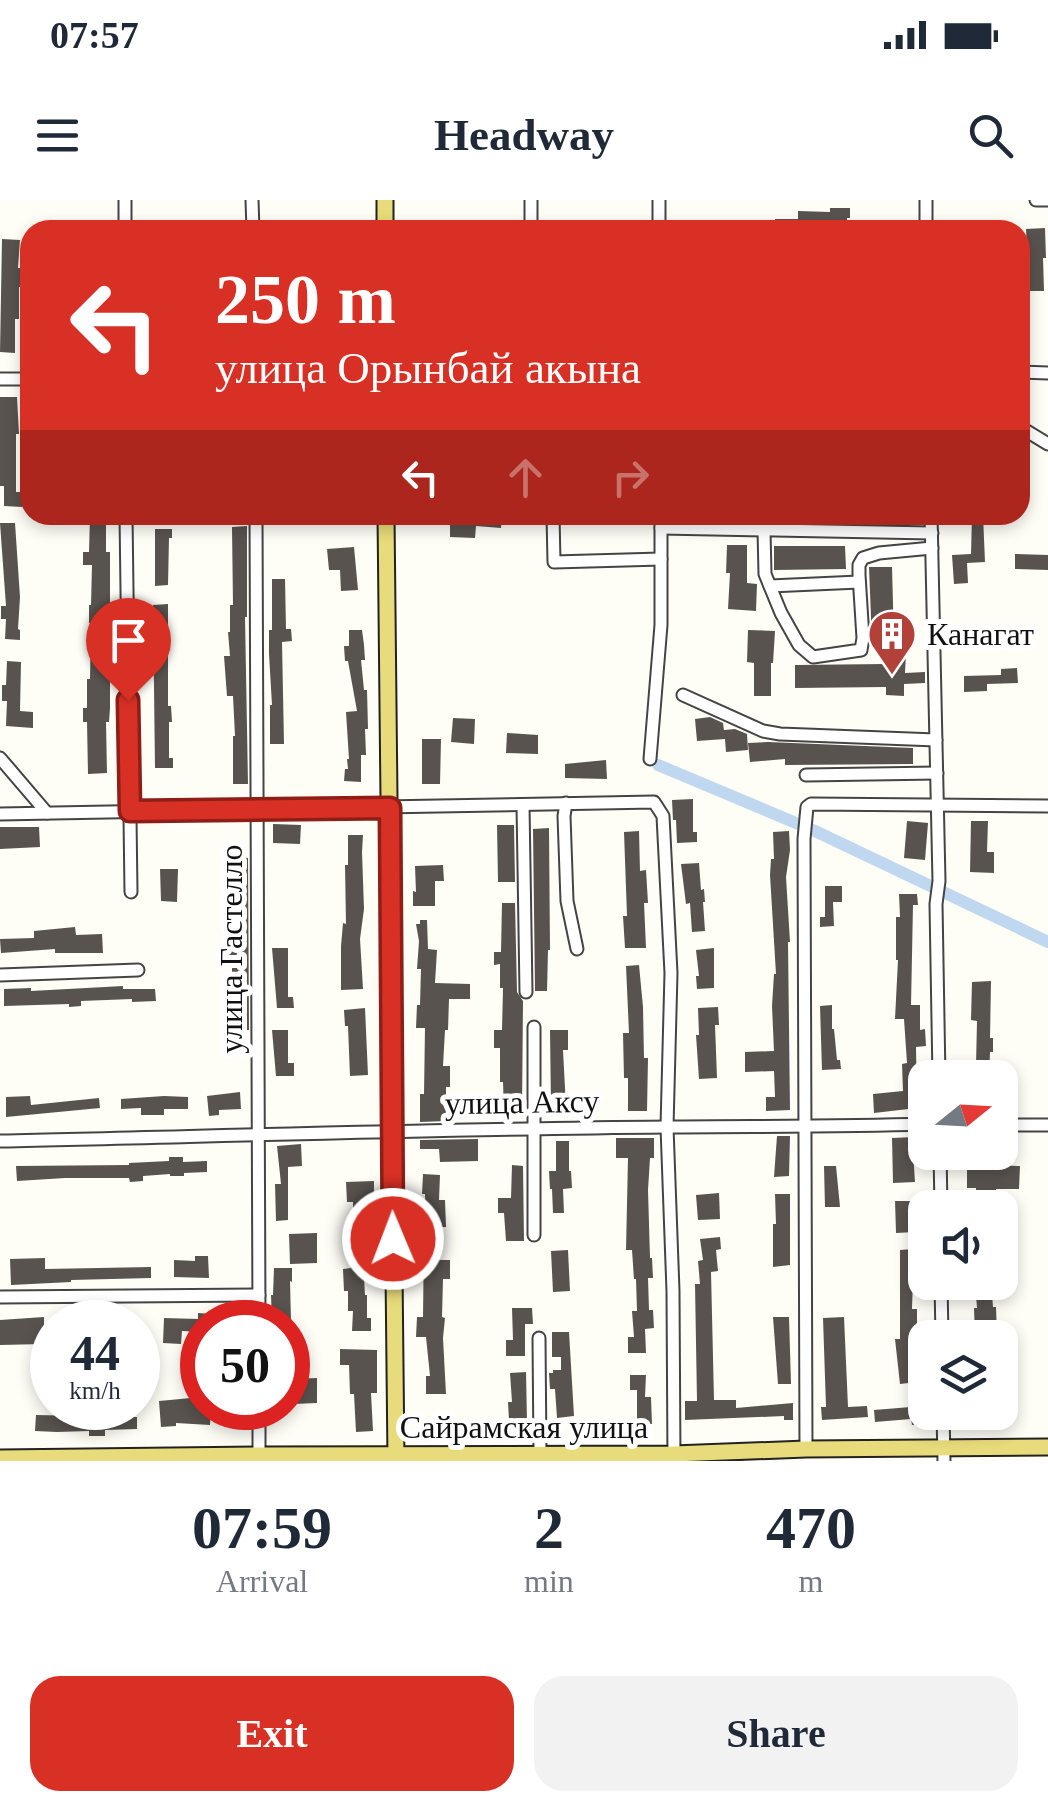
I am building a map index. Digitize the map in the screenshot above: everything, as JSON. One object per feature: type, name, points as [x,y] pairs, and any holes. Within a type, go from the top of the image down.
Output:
[{"type":"main road","points":[[386,525],[396,1458]]},
{"type":"main road","name":"Сайрамская улица","points":[[0,1458],[540,1454],[674,1458],[806,1450],[943,1454],[1048,1447]]},
{"type":"street","points":[[659,200],[670,200]]},
{"type":"street","points":[[1036,200],[1048,200]]},
{"type":"street","points":[[126,525],[131,892]]},
{"type":"street","name":"улица Гастелло","points":[[256,525],[259,1300]]},
{"type":"street","points":[[552,525],[554,562],[661,560]]},
{"type":"street","points":[[650,760],[661,625],[661,525]]},
{"type":"street","points":[[707,525],[932,533]]},
{"type":"street","points":[[932,525],[939,1060]]},
{"type":"street","points":[[764,530],[765,574],[799,645],[813,656],[861,650],[864,638],[859,566],[863,558],[932,548]]},
{"type":"street","points":[[770,586],[859,582]]},
{"type":"street","points":[[684,695],[763,731],[936,740]]},
{"type":"street","points":[[0,758],[47,814]]},
{"type":"street","points":[[806,775],[937,774]]},
{"type":"street","points":[[0,814],[654,802],[663,816],[671,973],[667,1127],[674,1458]]},
{"type":"street","points":[[566,804],[567,901],[576,949]]},
{"type":"street","points":[[523,805],[526,992]]},
{"type":"street","points":[[806,1450],[807,807],[1048,806]]},
{"type":"street","points":[[0,976],[138,970]]},
{"type":"street","points":[[534,1026],[534,1235]]},
{"type":"street","name":"улица Аксу","points":[[0,1142],[391,1131],[908,1125]]},
{"type":"street","points":[[1018,1125],[1048,1126]]},
{"type":"street","points":[[0,1296],[259,1296]]},
{"type":"street","points":[[538,1338],[540,1454]]},
{"type":"street","points":[[258,1455],[259,1430]]},
{"type":"building","points":[[830,208],[850,208],[850,218],[775,220],[798,219],[798,211],[830,212]]},
{"type":"building","points":[[1045,228],[1044,291],[1030,291],[1030,229]]},
{"type":"building","points":[[2,239],[20,240],[15,353],[0,352]]},
{"type":"building","points":[[0,397],[17,397],[16,492],[20,492],[20,507],[4,506],[4,486],[0,486]]},
{"type":"building","points":[[0,523],[15,523],[20,640],[5,639],[6,619],[1,619],[1,606],[6,606]]},
{"type":"building","points":[[90,525],[106,525],[106,552],[110,552],[107,773],[88,774],[83,708],[87,708],[90,679],[92,565],[83,565],[83,552],[89,552]]},
{"type":"building","points":[[450,525],[501,525],[476,526],[475,538],[450,537]]},
{"type":"building","points":[[972,525],[983,525],[985,562],[967,563],[968,583],[954,584],[952,555],[971,554]]},
{"type":"building","points":[[247,526],[248,784],[233,784],[233,696],[227,696],[224,656],[230,656],[232,527]]},
{"type":"building","points":[[155,529],[172,529],[168,585],[155,586]]},
{"type":"building","points":[[727,545],[747,545],[747,583],[757,584],[756,611],[728,609]]},
{"type":"building","points":[[774,546],[845,546],[846,569],[774,570]]},
{"type":"building","points":[[354,547],[358,590],[341,591],[340,570],[329,570],[327,549]]},
{"type":"building","points":[[1015,554],[1048,555],[1048,570],[1015,569]]},
{"type":"building","points":[[869,567],[892,567],[894,641],[872,642]]},
{"type":"building","points":[[272,579],[285,579],[286,629],[291,629],[292,641],[282,642],[284,744],[270,744]]},
{"type":"building","points":[[168,604],[168,706],[172,722],[169,758],[173,758],[173,768],[155,768],[153,605]]},
{"type":"building","points":[[349,630],[362,630],[364,645],[365,660],[361,660],[368,729],[366,755],[361,755],[361,782],[344,781],[349,759],[346,712],[357,711],[345,661]]},
{"type":"building","points":[[748,630],[775,631],[771,696],[754,696],[754,663],[747,662]]},
{"type":"building","points":[[886,653],[906,653],[905,673],[925,672],[925,683],[904,684],[904,696],[886,695],[886,687],[795,688],[795,665],[886,664]]},
{"type":"building","points":[[7,661],[21,662],[20,711],[33,712],[33,728],[6,726],[7,701],[2,701],[2,685],[6,685]]},
{"type":"building","points":[[1017,668],[1018,683],[987,684],[987,691],[964,692],[964,676],[1001,675],[1001,669]]},
{"type":"building","points":[[710,717],[723,723],[724,730],[747,734],[748,750],[726,752],[725,739],[697,741],[695,719]]},
{"type":"building","points":[[453,718],[475,719],[474,744],[451,742]]},
{"type":"building","points":[[507,733],[538,735],[538,754],[506,753]]},
{"type":"building","points":[[422,739],[441,739],[440,784],[422,784]]},
{"type":"building","points":[[748,743],[913,748],[913,764],[785,765],[785,759],[750,762]]},
{"type":"building","points":[[606,760],[607,779],[565,778],[565,764]]},
{"type":"building","points":[[693,799],[693,832],[697,832],[697,842],[677,843],[672,800]]},
{"type":"building","points":[[907,821],[928,823],[925,860],[904,858]]},
{"type":"building","points":[[971,821],[988,821],[987,852],[994,852],[994,873],[970,872]]},
{"type":"building","points":[[273,824],[301,825],[300,844],[273,843]]},
{"type":"building","points":[[497,825],[514,825],[515,882],[498,882]]},
{"type":"building","points":[[0,827],[39,827],[40,847],[0,849]]},
{"type":"building","points":[[549,828],[547,991],[535,991],[533,829]]},
{"type":"building","points":[[639,831],[640,871],[646,870],[648,903],[644,903],[646,948],[625,948],[624,832]]},
{"type":"building","points":[[789,831],[786,877],[790,1110],[766,1111],[766,1097],[775,1097],[774,1071],[745,1072],[745,1052],[774,1051],[772,1006],[776,974],[771,859],[773,832]]},
{"type":"building","points":[[348,835],[363,835],[363,989],[341,990],[341,946],[343,923],[346,924]]},
{"type":"building","points":[[230,856],[248,858],[249,1030],[236,1031],[234,1005],[230,1004],[232,966],[228,951],[237,951],[236,924],[240,923],[238,877],[229,877]]},
{"type":"building","points":[[699,863],[705,931],[692,932],[681,864]]},
{"type":"building","points":[[443,865],[444,881],[435,881],[435,906],[413,906],[415,866]]},
{"type":"building","points":[[160,869],[178,869],[177,902],[161,901]]},
{"type":"building","points":[[825,886],[842,886],[842,902],[833,902],[834,926],[820,927],[820,917],[825,917]]},
{"type":"building","points":[[899,894],[917,894],[918,905],[913,905],[911,1005],[920,1005],[920,1030],[925,1029],[926,1046],[916,1047],[916,1060],[908,1060],[908,1109],[874,1113],[873,1094],[903,1091],[902,1064],[907,1063],[904,1019],[895,1019],[896,917],[900,917]]},
{"type":"building","points":[[502,903],[515,903],[517,992],[523,1001],[522,1112],[504,1113],[500,1048],[494,1048],[494,1030],[502,1030],[503,988],[500,964],[494,965],[494,952],[501,952]]},
{"type":"building","points":[[427,920],[428,949],[437,950],[435,983],[470,984],[470,999],[449,999],[443,1066],[450,1066],[446,1121],[420,1122],[425,1028],[416,1028],[421,969],[417,969],[416,924]]},
{"type":"building","points":[[75,927],[76,935],[102,934],[103,953],[55,953],[55,949],[1,953],[0,939],[34,938],[34,931]]},
{"type":"building","points":[[272,948],[288,948],[288,997],[293,997],[294,1008],[277,1008]]},
{"type":"building","points":[[714,948],[714,988],[697,989],[696,950]]},
{"type":"building","points":[[639,965],[644,1058],[648,1058],[647,1111],[628,1111],[623,1033],[629,1033],[626,966]]},
{"type":"building","points":[[991,981],[993,1052],[990,1060],[976,1060],[972,982]]},
{"type":"building","points":[[4,989],[155,989],[156,1001],[81,1001],[81,1006],[69,1007],[4,1006]]},
{"type":"building","points":[[832,1005],[832,1029],[841,1069],[822,1070],[820,1006]]},
{"type":"building","points":[[718,1007],[717,1078],[699,1079],[698,1008]]},
{"type":"building","points":[[365,1008],[368,1075],[350,1076],[344,1010]]},
{"type":"building","points":[[272,1030],[288,1030],[288,1063],[294,1063],[294,1076],[276,1076]]},
{"type":"building","points":[[550,1030],[568,1030],[568,1050],[563,1050],[566,1107],[551,1107]]},
{"type":"building","points":[[240,1092],[241,1109],[219,1110],[219,1115],[209,1116],[207,1096]]},
{"type":"building","points":[[30,1096],[31,1105],[99,1098],[100,1108],[6,1117],[6,1097]]},
{"type":"building","points":[[188,1097],[188,1109],[164,1109],[164,1115],[141,1115],[141,1108],[121,1109],[121,1099]]},
{"type":"building","points":[[777,1136],[790,1136],[789,1176],[774,1177]]},
{"type":"building","points":[[908,1137],[908,1170],[914,1170],[915,1182],[893,1183],[892,1138]]},
{"type":"building","points":[[616,1138],[654,1138],[648,1190],[653,1278],[648,1278],[654,1328],[645,1329],[646,1353],[628,1353],[628,1337],[634,1337],[632,1311],[637,1311],[636,1279],[632,1250],[626,1250],[628,1158],[616,1158]]},
{"type":"building","points":[[478,1139],[478,1161],[440,1162],[439,1149],[420,1149],[420,1140]]},
{"type":"building","points":[[556,1141],[569,1141],[572,1188],[563,1189],[564,1213],[553,1213],[550,1189],[549,1171],[556,1171]]},
{"type":"building","points":[[301,1144],[302,1166],[288,1167],[288,1220],[276,1221],[275,1184],[281,1184],[277,1146]]},
{"type":"building","points":[[169,1157],[183,1157],[183,1162],[207,1161],[207,1172],[143,1176],[143,1181],[130,1182],[129,1178],[17,1181],[16,1166],[129,1165],[169,1161]]},
{"type":"building","points":[[512,1165],[523,1166],[524,1241],[506,1241],[504,1213],[498,1213],[498,1198],[511,1198]]},
{"type":"building","points":[[824,1166],[836,1166],[840,1207],[825,1207]]},
{"type":"building","points":[[1020,1166],[1019,1189],[967,1188],[967,1170],[1018,1170]]},
{"type":"building","points":[[423,1174],[440,1175],[439,1200],[445,1200],[446,1227],[438,1227],[438,1260],[450,1260],[450,1279],[443,1279],[446,1394],[426,1394],[426,1376],[430,1376],[426,1337],[416,1337],[417,1317],[423,1317]]},
{"type":"building","points":[[374,1181],[374,1201],[368,1202],[368,1259],[363,1260],[371,1331],[352,1331],[353,1311],[348,1311],[343,1269],[351,1268],[348,1240],[353,1240],[353,1202],[347,1202],[346,1182]]},
{"type":"building","points":[[719,1193],[720,1219],[698,1220],[696,1195]]},
{"type":"building","points":[[775,1194],[790,1194],[790,1265],[773,1267],[776,1224]]},
{"type":"building","points":[[895,1201],[908,1201],[908,1232],[896,1233]]},
{"type":"building","points":[[317,1233],[317,1263],[290,1264],[289,1234]]},
{"type":"building","points":[[720,1237],[721,1249],[716,1250],[718,1271],[711,1272],[714,1400],[736,1400],[736,1408],[793,1403],[793,1420],[784,1420],[784,1416],[685,1420],[685,1401],[697,1401],[695,1284],[700,1284],[698,1261],[703,1260],[700,1239]]},
{"type":"building","points":[[908,1249],[908,1300],[912,1300],[912,1309],[917,1309],[917,1320],[908,1320],[908,1383],[900,1384],[895,1339],[900,1339],[900,1250]]},
{"type":"building","points":[[568,1250],[570,1291],[553,1292],[551,1251]]},
{"type":"building","points":[[195,1256],[208,1256],[209,1278],[174,1277],[174,1260],[195,1261]]},
{"type":"building","points":[[45,1258],[45,1269],[151,1267],[151,1278],[11,1285],[10,1259]]},
{"type":"building","points":[[274,1268],[292,1268],[290,1300],[271,1300]]},
{"type":"building","points":[[976,1300],[992,1300],[996,1320],[974,1320]]},
{"type":"building","points":[[512,1308],[532,1308],[533,1324],[525,1324],[525,1356],[506,1356],[506,1340],[513,1340]]},
{"type":"building","points":[[773,1317],[789,1317],[791,1384],[778,1384]]},
{"type":"building","points":[[844,1317],[848,1407],[867,1406],[868,1417],[822,1420],[821,1407],[826,1407],[823,1318]]},
{"type":"building","points":[[30,1318],[30,1344],[0,1345],[0,1320]]},
{"type":"building","points":[[164,1318],[180,1318],[180,1344],[163,1343]]},
{"type":"building","points":[[552,1332],[569,1332],[574,1416],[557,1418],[555,1389],[550,1389],[549,1373],[561,1370],[561,1357],[552,1357]]},
{"type":"building","points":[[340,1349],[377,1350],[377,1393],[371,1393],[373,1431],[356,1432],[349,1365],[340,1365]]},
{"type":"building","points":[[526,1372],[527,1421],[509,1421],[510,1373]]},
{"type":"building","points":[[630,1375],[646,1375],[645,1397],[651,1397],[652,1424],[637,1424],[637,1390],[630,1390]]},
{"type":"building","points":[[310,1378],[317,1378],[317,1403],[310,1403]]},
{"type":"building","points":[[180,1399],[180,1423],[161,1427],[160,1401]]},
{"type":"building","points":[[908,1407],[908,1419],[875,1422],[874,1410]]},
{"type":"building","points":[[105,1430],[105,1436],[89,1436],[89,1431],[35,1431]]},
{"type":"waterway","points":[[658,765],[815,831],[1048,942]]},
{"type":"place","name":"Канагат","points":[[892,676]]},
{"type":"route","points":[[128,700],[130,811],[390,808],[393,1239]]}]
